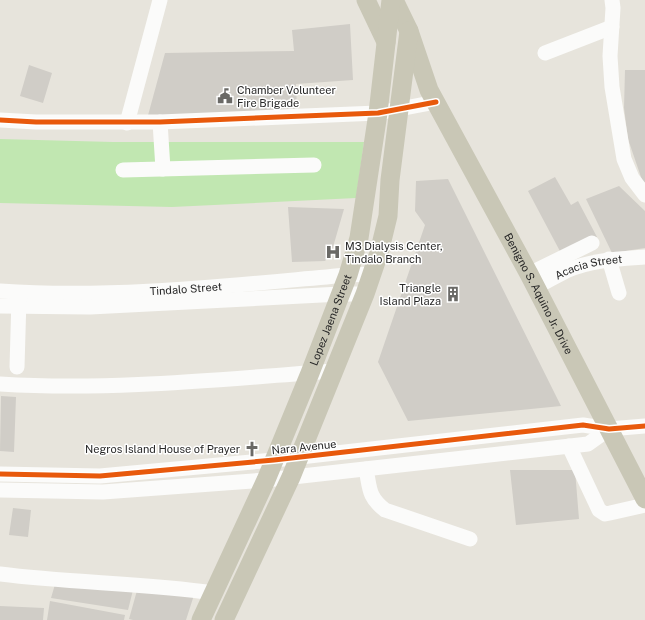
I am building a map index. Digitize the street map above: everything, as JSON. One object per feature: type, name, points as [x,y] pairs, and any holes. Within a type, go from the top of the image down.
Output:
[{"type":"main road","name":"Benigno S. Aquino Jr. Drive","points":[[366,0],[386,42],[404,70],[432,96]]},
{"type":"main road","name":"Lopez Jaena Street","points":[[201,620],[266,480],[341,294],[360,238],[378,112],[391,0]]},
{"type":"main road","name":"Benigno S. Aquino Jr. Drive","points":[[394,0],[409,31],[432,96],[533,281],[645,499]]},
{"type":"main road","name":"Lopez Jaena Street","points":[[224,620],[291,477],[365,294],[379,253],[388,216],[390,180],[409,31]]},
{"type":"main road","points":[[369,177],[390,180]]},
{"type":"street","points":[[127,123],[160,0]]},
{"type":"street","points":[[612,0],[613,8],[610,56],[612,87],[624,158],[632,178],[645,195]]},
{"type":"street","points":[[545,53],[612,28]]},
{"type":"street","points":[[0,120],[127,123],[378,112],[399,109],[432,96]]},
{"type":"street","points":[[160,122],[163,169]]},
{"type":"street","points":[[123,170],[314,165]]},
{"type":"street","points":[[533,281],[592,243]]},
{"type":"street","name":"Acacia Street","points":[[533,281],[587,264],[609,259],[645,257]]},
{"type":"street","points":[[609,259],[619,293]]},
{"type":"street","name":"Tindalo Street","points":[[176,296],[348,275],[371,274]]},
{"type":"street","name":"Tindalo Street","points":[[0,291],[89,300]]},
{"type":"street","points":[[17,367],[19,292]]},
{"type":"street","name":"Tindalo Street","points":[[0,306],[19,307],[89,300],[176,296],[365,294]]},
{"type":"street","points":[[0,384],[44,386],[111,386],[334,371]]},
{"type":"street","name":"Nara Avenue","points":[[3,474],[100,476],[298,458],[583,425],[609,429],[645,426]]},
{"type":"street","points":[[3,474],[3,490],[103,492],[266,480],[588,444],[609,429]]},
{"type":"street","points":[[474,438],[477,457]]},
{"type":"street","points":[[425,444],[428,462]]},
{"type":"street","points":[[569,446],[599,510],[604,514],[645,504]]},
{"type":"street","points":[[366,469],[371,495],[385,510],[470,539]]},
{"type":"street","points":[[100,476],[103,492]]},
{"type":"street","points":[[0,574],[29,578],[137,585],[214,593]]},
{"type":"green space","points":[[0,139],[113,142],[364,142],[356,198],[172,207],[0,203]]},
{"type":"building","name":"Chamber Volunteer Fire Brigade","points":[[350,24],[353,80],[296,84],[297,109],[147,119],[165,53],[294,51],[292,30]]},
{"type":"building","points":[[29,65],[52,73],[43,103],[20,96]]},
{"type":"building","points":[[625,70],[645,70],[645,183],[642,180],[628,139],[624,108]]},
{"type":"building","points":[[555,177],[571,205],[578,201],[597,237],[562,255],[528,191]]},
{"type":"building","name":"Triangle Island Plaza","points":[[448,179],[561,406],[408,421],[378,362],[425,225],[415,211],[416,181]]},
{"type":"building","points":[[619,186],[645,211],[645,248],[612,253],[586,199]]},
{"type":"building","points":[[288,207],[344,209],[331,254],[325,261],[292,262]]},
{"type":"building","points":[[1,396],[16,397],[14,452],[0,451]]},
{"type":"building","points":[[510,470],[575,470],[579,519],[516,525]]},
{"type":"building","points":[[13,508],[31,510],[28,537],[9,535]]},
{"type":"building","points":[[56,581],[134,586],[128,610],[51,598]]},
{"type":"building","points":[[138,587],[194,595],[186,620],[129,619]]},
{"type":"building","points":[[50,601],[125,615],[124,620],[47,620]]},
{"type":"building","points":[[0,606],[44,608],[43,620],[0,620]]},
{"type":"cycle path","points":[[0,120],[36,122],[160,122],[378,113],[436,102]]},
{"type":"cycle path","points":[[0,474],[100,476],[274,460],[583,425],[609,429],[645,426]]},
{"type":"place","name":"Chamber Volunteer Fire Brigade","points":[[225,96]]},
{"type":"place","name":"M3 Dialysis Center, Tindalo Branch","points":[[333,252]]},
{"type":"place","name":"Triangle Island Plaza","points":[[453,294]]},
{"type":"place","name":"Negros Island House of Prayer","points":[[252,449]]}]
